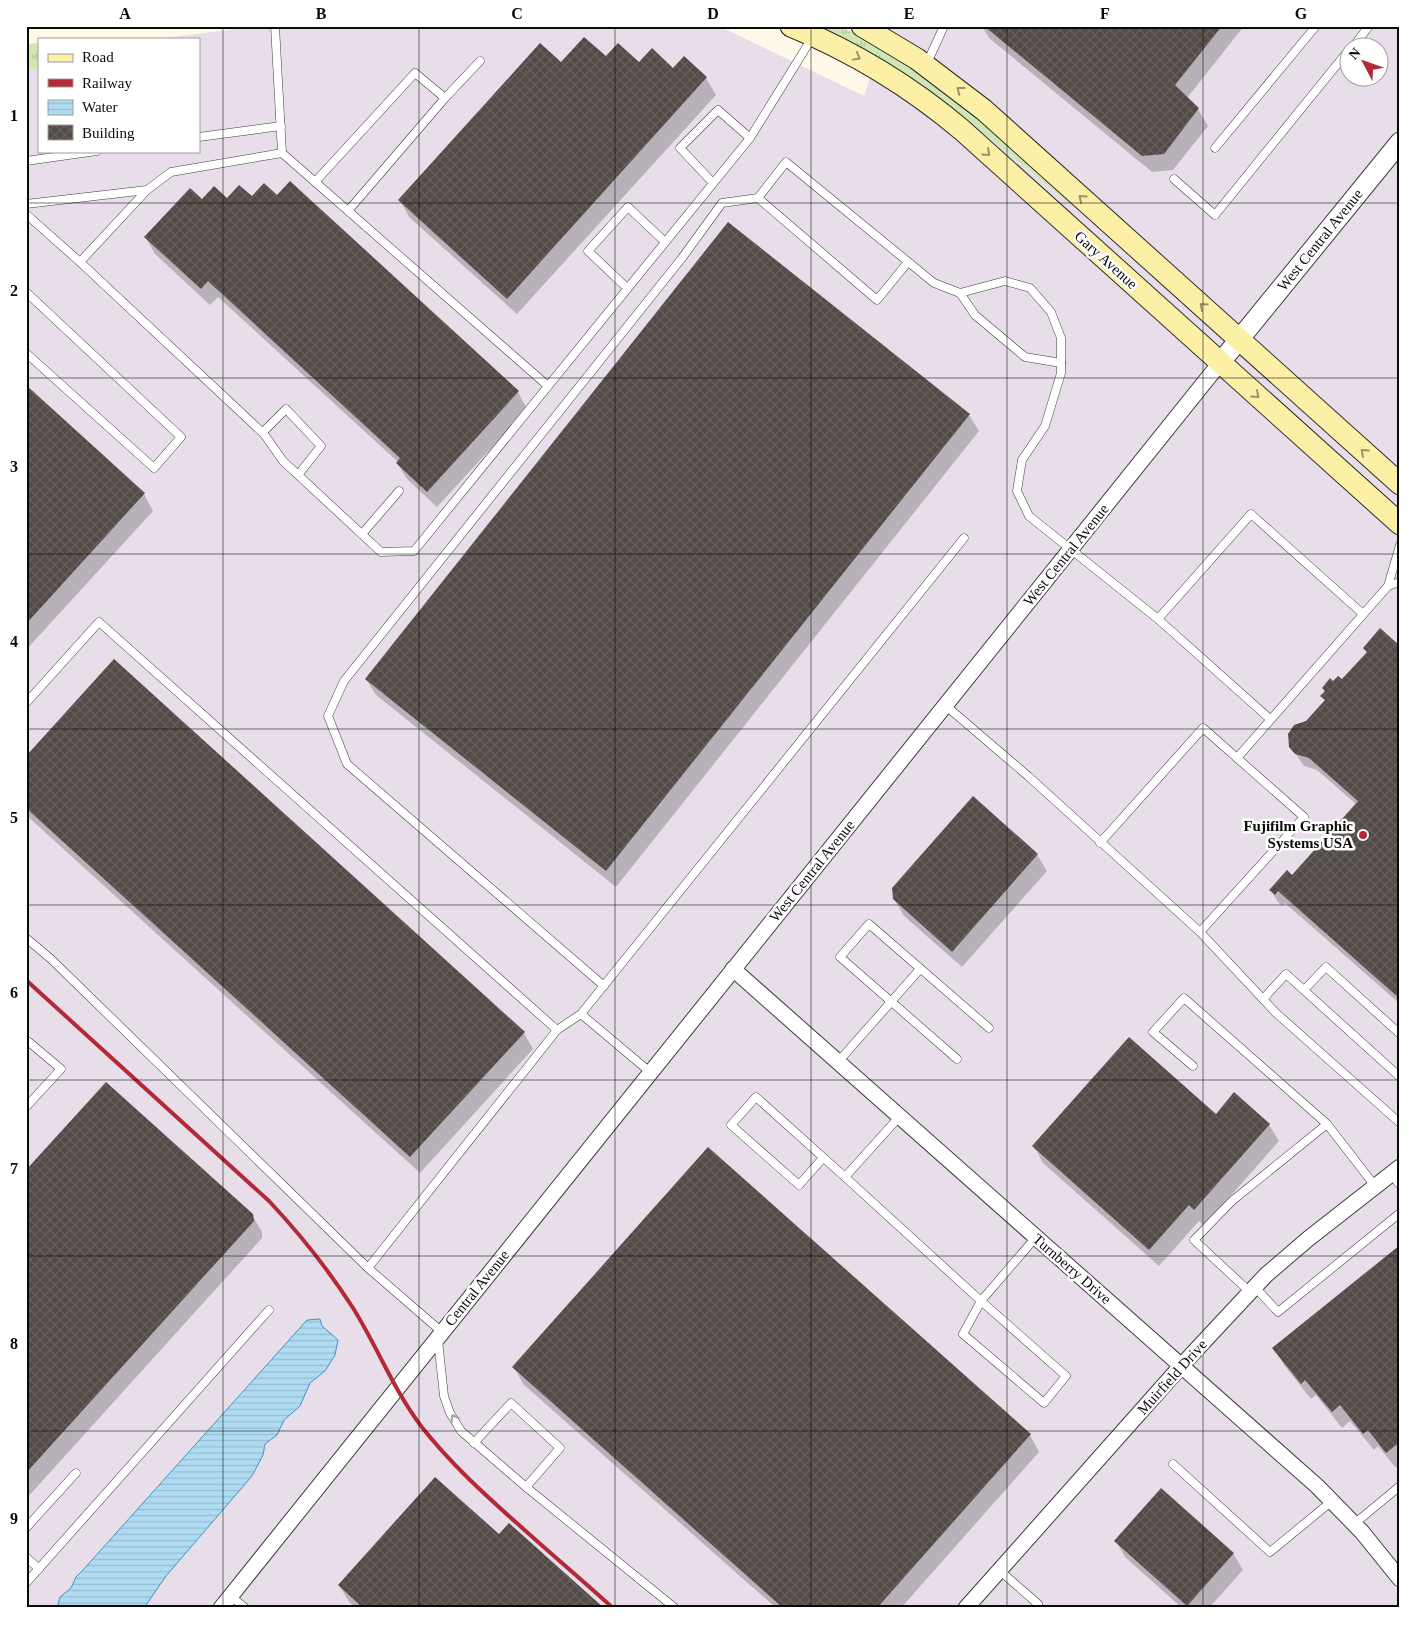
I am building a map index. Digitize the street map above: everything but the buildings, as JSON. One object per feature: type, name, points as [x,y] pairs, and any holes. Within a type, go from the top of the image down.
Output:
[{"type":"main road","name":"Gary Avenue","points":[[792,26],[867,62],[904,85],[962,130],[1400,524]]},
{"type":"main road","name":"Gary Avenue","points":[[862,26],[926,65],[984,110],[1400,484]]},
{"type":"street","name":"West Central Avenue","points":[[733,970],[1239,339],[1400,142]]},
{"type":"street","name":"Turnberry Drive","points":[[733,970],[1317,1486],[1362,1532],[1400,1579]]},
{"type":"street","name":"Central Avenue","points":[[221,1608],[733,970]]},
{"type":"street","name":"Muirfield Drive","points":[[966,1608],[1252,1289],[1308,1238],[1375,1186],[1397,1175]]},
{"type":"lane","points":[[275,26],[282,153],[548,386]]},
{"type":"lane","points":[[926,65],[944,26]]},
{"type":"lane","points":[[1214,148],[1316,26]]},
{"type":"lane","points":[[1360,38],[1369,26]]},
{"type":"lane","points":[[26,214],[263,432],[283,461],[382,552],[414,551],[750,138],[814,36]]},
{"type":"lane","points":[[348,211],[445,98],[480,61]]},
{"type":"lane","points":[[1174,179],[1215,215],[1338,63]]},
{"type":"lane","points":[[315,182],[415,73],[445,98]]},
{"type":"lane","points":[[713,183],[680,148],[718,110],[750,138]]},
{"type":"lane","points":[[200,137],[281,126]]},
{"type":"lane","points":[[26,161],[90,152]]},
{"type":"lane","points":[[80,262],[147,190],[171,172],[282,153]]},
{"type":"lane","points":[[604,986],[347,764],[328,716],[344,681],[682,258],[722,203],[758,198],[786,162],[934,282],[960,293],[975,315],[1025,357],[1061,363]]},
{"type":"lane","points":[[26,204],[147,190]]},
{"type":"lane","points":[[758,198],[877,300],[908,262]]},
{"type":"lane","points":[[628,288],[588,251],[628,207],[665,242]]},
{"type":"lane","points":[[960,293],[1005,281],[1030,288],[1051,312],[1061,338],[1061,373],[1045,426],[1022,460],[1017,491],[1029,516],[1158,619],[1270,719]]},
{"type":"lane","points":[[26,292],[181,437],[154,468],[26,353]]},
{"type":"lane","points":[[263,432],[286,410],[321,446],[298,474]]},
{"type":"lane","points":[[362,534],[399,491]]},
{"type":"lane","points":[[1158,619],[1251,514],[1363,614]]},
{"type":"lane","points":[[368,1268],[557,1030],[581,1014],[604,986],[964,538]]},
{"type":"lane","points":[[1237,758],[1388,586],[1400,545]]},
{"type":"lane","points":[[1388,586],[1400,582]]},
{"type":"lane","points":[[26,703],[99,622],[557,1030]]},
{"type":"lane","points":[[945,705],[1028,776],[1200,932],[1276,1013],[1400,1122]]},
{"type":"lane","points":[[1100,843],[1203,728],[1304,817],[1200,932]]},
{"type":"lane","points":[[957,1059],[840,956],[869,924],[989,1028]]},
{"type":"lane","points":[[26,938],[51,959],[368,1268],[440,1335],[444,1396],[450,1413],[461,1431],[526,1487],[675,1608]]},
{"type":"lane","points":[[1304,990],[1326,966],[1400,1034]]},
{"type":"lane","points":[[838,1062],[920,968]]},
{"type":"lane","points":[[1263,999],[1286,974],[1399,1075]]},
{"type":"lane","points":[[1193,1066],[1153,1032],[1184,998],[1327,1124],[1375,1186]]},
{"type":"lane","points":[[581,1014],[650,1072]]},
{"type":"lane","points":[[26,1045],[29,1042],[60,1069],[26,1107]]},
{"type":"lane","points":[[823,1158],[798,1185],[731,1125],[756,1097],[981,1301],[1066,1376],[1044,1403],[963,1334],[981,1301],[1036,1237]]},
{"type":"lane","points":[[845,1177],[900,1116]]},
{"type":"lane","points":[[1327,1124],[1232,1202],[1194,1240],[1278,1312],[1400,1213]]},
{"type":"lane","points":[[26,1582],[269,1310]]},
{"type":"lane","points":[[474,1443],[510,1403],[560,1448],[526,1487]]},
{"type":"lane","points":[[1173,1464],[1270,1552],[1332,1502]]},
{"type":"lane","points":[[26,1528],[76,1473]]},
{"type":"lane","points":[[1354,1524],[1400,1486]]},
{"type":"lane","points":[[26,1557],[39,1568]]},
{"type":"lane","points":[[999,1570],[1038,1604],[1035,1608]]},
{"type":"lane","points":[[231,1596],[245,1608]]},
{"type":"shaded area","points":[[259,26],[719,26],[864,96],[887,26],[1400,26],[1400,1608],[26,1608],[26,70],[38,68],[38,152],[200,152],[200,38],[164,38]]},
{"type":"green space","points":[[818,26],[839,26],[924,76],[971,112],[1071,202],[1070,204],[980,130],[918,84],[853,43]]},
{"type":"green space","points":[[38,43],[38,68],[26,70],[26,44]]},
{"type":"water","points":[[320,1319],[322,1326],[338,1340],[335,1355],[325,1371],[310,1383],[300,1406],[284,1420],[277,1435],[265,1444],[263,1455],[252,1476],[166,1576],[144,1608],[57,1608],[60,1597],[71,1588],[76,1577],[307,1320]]},
{"type":"railway","points":[[26,980],[269,1201],[292,1226],[334,1279],[362,1322],[411,1412],[432,1440],[480,1490],[613,1608]]},
{"type":"place","name":"Fujifilm Graphic Systems USA","points":[[1363,835]]}]
